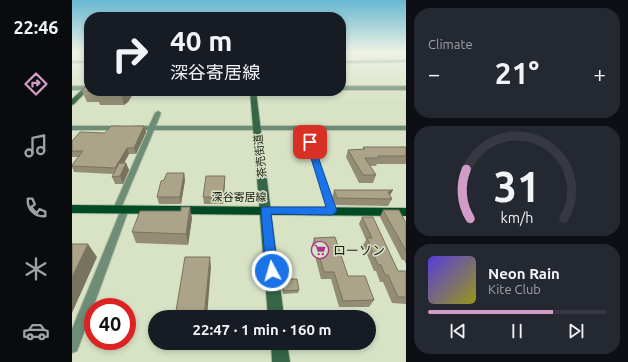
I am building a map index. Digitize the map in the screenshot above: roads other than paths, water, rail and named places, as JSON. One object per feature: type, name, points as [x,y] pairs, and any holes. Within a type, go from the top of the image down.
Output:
[{"type":"main road","name":"深谷寄居線","points":[[72,209],[402,212]]},
{"type":"street","points":[[72,88],[84,87]]},
{"type":"street","points":[[346,88],[406,88]]},
{"type":"street","points":[[72,103],[84,91]]},
{"type":"street","name":"茶売街道","points":[[254,96],[275,310]]},
{"type":"street","points":[[72,346],[121,209],[158,113]]},
{"type":"street","points":[[72,128],[123,128]]},
{"type":"street","points":[[130,128],[305,128],[405,130]]},
{"type":"street","points":[[402,212],[406,224]]},
{"type":"street","points":[[280,350],[281,362]]},
{"type":"lane","points":[[305,128],[332,211]]},
{"type":"place","name":"ローソン","points":[[320,250]]}]
